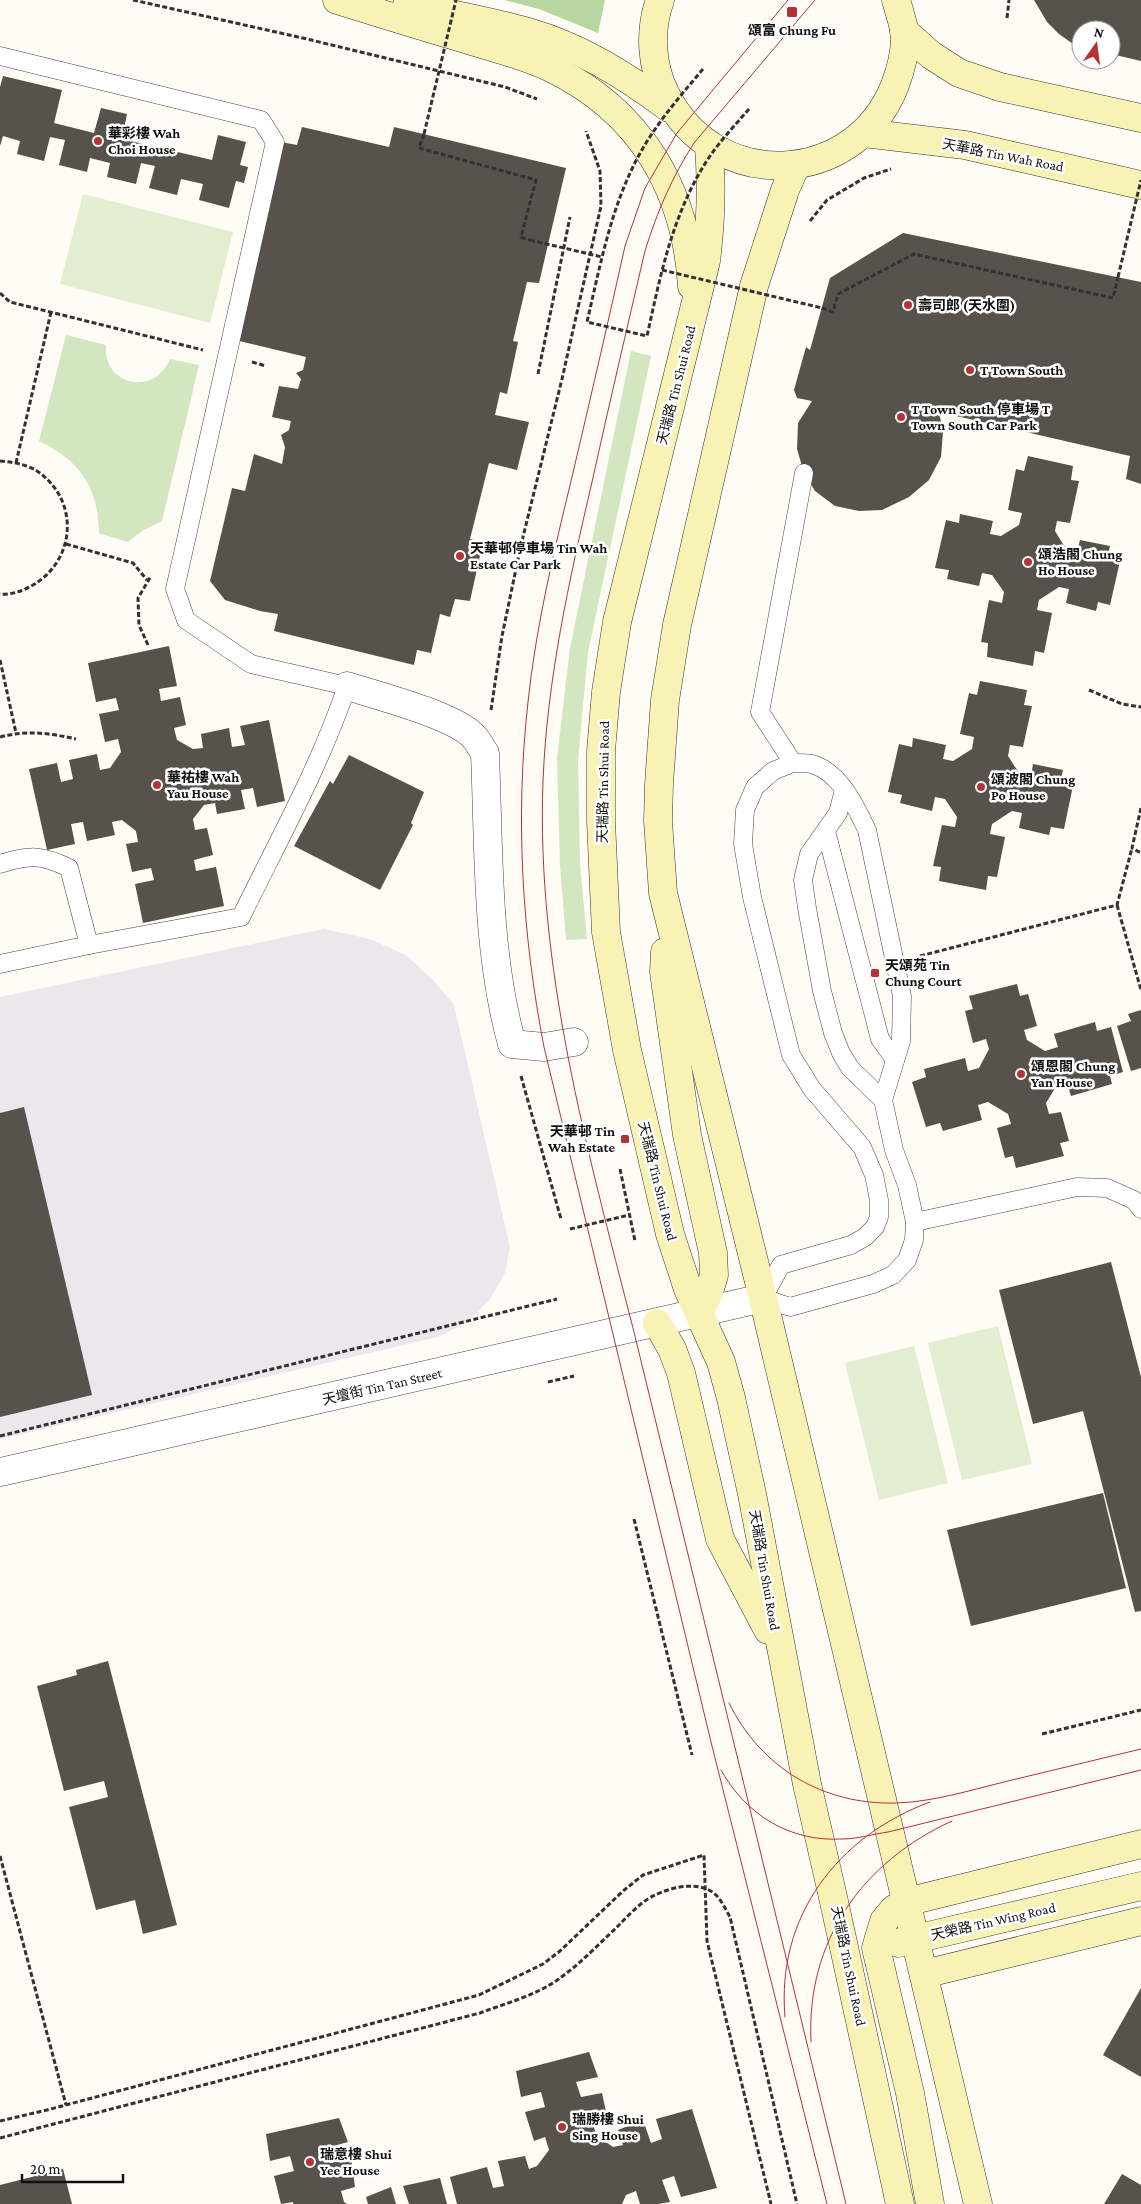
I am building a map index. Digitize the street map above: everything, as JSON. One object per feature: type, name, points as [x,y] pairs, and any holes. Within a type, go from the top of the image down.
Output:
[{"type":"main road","points":[[337,0],[516,55],[550,68],[582,85],[611,108],[636,134],[657,162],[684,225],[693,293],[689,328]]},
{"type":"main road","points":[[384,0],[532,33],[566,46],[610,67],[643,88],[674,112],[690,130],[709,146],[736,159],[758,164],[796,165],[830,155],[846,147],[864,133],[888,104],[901,68],[904,31],[896,0]]},
{"type":"main road","points":[[660,0],[655,14],[652,48],[658,81],[674,112]]},
{"type":"main road","points":[[904,31],[932,55],[959,73],[1000,87],[1141,118]]},
{"type":"main road","name":"天華路 Tin Wah Road","points":[[864,133],[965,145],[1136,196]]},
{"type":"main road","name":"天瑞路 Tin Shui Road","points":[[709,146],[712,186],[711,227],[706,261],[617,622],[606,692],[601,751],[601,821],[606,932],[627,1050],[677,1258],[721,1362],[731,1398],[752,1494],[780,1654],[807,1784],[900,2204]]},
{"type":"main road","points":[[699,1313],[708,1295],[714,1276],[713,1253],[687,1135],[664,972],[666,905],[658,821],[665,700],[676,625],[754,286],[782,199],[796,165]]},
{"type":"main road","points":[[666,905],[763,1298],[978,2204]]},
{"type":"main road","points":[[657,1323],[672,1349],[682,1372],[720,1539],[780,1654]]},
{"type":"main road","points":[[930,2204],[910,2093],[876,1948],[884,1921],[894,1909],[906,1902],[1141,1844]]},
{"type":"main road","name":"天榮路 Tin Wing Road","points":[[846,1956],[1141,1886]]},
{"type":"main road","points":[[924,1974],[1141,1921]]},
{"type":"street","points":[[348,686],[418,709],[459,725],[473,736],[484,753],[490,886],[496,961],[504,1015],[512,1044],[544,1048],[574,1042]]},
{"type":"street","name":"天壇街 Tin Tan Street","points":[[0,1472],[763,1298]]},
{"type":"lane","points":[[0,56],[262,120],[275,142],[175,588],[186,620],[252,664],[348,686],[337,716],[311,773],[241,917],[88,945],[0,964]]},
{"type":"lane","points":[[793,763],[760,712],[804,472]]},
{"type":"lane","points":[[793,763],[813,764],[830,775],[844,790],[867,830],[902,996],[901,1041],[883,1100],[894,1150],[907,1185],[914,1222],[914,1240],[907,1260],[893,1275],[873,1284],[790,1307],[763,1298],[781,1265],[851,1245],[865,1237],[875,1227],[879,1217],[879,1200],[874,1175],[862,1147],[812,1089],[791,1055],[752,897],[743,844],[745,810],[755,787],[774,771],[793,763]]},
{"type":"lane","points":[[844,790],[838,813],[809,854],[803,880],[822,991],[833,1033],[841,1053],[850,1068],[883,1100]]},
{"type":"lane","points":[[826,831],[880,1039],[895,1060]]},
{"type":"lane","points":[[0,864],[26,856],[53,860],[69,868],[88,945]]},
{"type":"lane","points":[[914,1222],[1077,1187],[1107,1188],[1134,1200],[1141,1209]]},
{"type":"path","points":[[133,0],[486,82],[539,100]]},
{"type":"path","points":[[456,0],[419,148],[536,180],[521,237],[602,257]]},
{"type":"path","points":[[1007,18],[1009,0]]},
{"type":"path","points":[[704,69],[660,120],[643,148],[616,209],[602,257],[587,322],[647,336],[673,229],[696,178],[711,154],[749,109]]},
{"type":"path","points":[[484,753],[502,636],[521,545],[562,379],[601,206],[600,171],[588,132],[582,127]]},
{"type":"path","points":[[805,227],[827,200],[864,178],[898,167]]},
{"type":"path","points":[[662,270],[832,312],[838,294],[914,254],[1112,298],[1141,180]]},
{"type":"path","points":[[1136,196],[1141,210]]},
{"type":"path","points":[[538,374],[570,218]]},
{"type":"path","points":[[780,300],[783,291]]},
{"type":"path","points":[[0,293],[10,302],[266,366]]},
{"type":"path","points":[[16,463],[51,312]]},
{"type":"path","points":[[0,461],[16,463],[36,470],[52,484],[63,503],[68,524],[66,544],[57,564],[44,579],[26,590],[0,594]]},
{"type":"path","points":[[66,544],[133,563],[147,580]]},
{"type":"path","points":[[0,660],[16,733]]},
{"type":"path","points":[[1088,690],[1122,704],[1141,707]]},
{"type":"path","points":[[0,737],[16,733],[50,733],[76,739]]},
{"type":"path","points":[[1141,808],[1117,905],[1141,990]]},
{"type":"path","points":[[1132,848],[1141,853]]},
{"type":"path","points":[[896,962],[1117,905]]},
{"type":"path","points":[[512,1044],[561,1219]]},
{"type":"path","points":[[570,1229],[629,1215]]},
{"type":"path","points":[[0,1436],[557,1299]]},
{"type":"path","points":[[634,1519],[692,1755]]},
{"type":"path","points":[[1042,1734],[1141,1710]]},
{"type":"path","points":[[0,2121],[479,1996],[513,1980],[554,1956],[623,1891],[643,1875],[704,1855],[707,1941],[771,2204]]},
{"type":"path","points":[[0,1856],[66,2105]]},
{"type":"path","points":[[0,2138],[480,2013],[558,1980],[574,1968],[635,1908],[654,1895],[679,1887],[692,1886],[705,1888],[715,1894],[724,1905],[735,1932],[796,2204]]},
{"type":"shaded area","points":[[324,929],[370,939],[406,955],[434,981],[454,1005],[510,1247],[505,1273],[490,1299],[469,1321],[438,1337],[0,1439],[0,997]]},
{"type":"green space","points":[[504,0],[605,0],[598,33],[539,9]]},
{"type":"green space","points":[[83,194],[233,232],[210,323],[60,284]]},
{"type":"green space","points":[[66,335],[106,345],[107,358],[112,369],[120,377],[130,381],[142,382],[153,379],[162,371],[170,359],[199,365],[162,521],[142,531],[128,542],[99,533],[95,502],[84,477],[66,457],[39,441]]},
{"type":"green space","points":[[631,351],[651,356],[588,652],[578,759],[580,864],[587,939],[566,940],[560,865],[557,758],[570,648]]},
{"type":"green space","points":[[998,1326],[1032,1464],[962,1480],[928,1343]]},
{"type":"green space","points":[[914,1346],[948,1483],[879,1500],[845,1363]]},
{"type":"building","points":[[1034,0],[1141,0],[1141,61],[1121,56],[1121,20],[1071,20],[1071,43],[1047,22]]},
{"type":"building","name":"華彩樓 Wah Choi House","points":[[3,76],[62,90],[54,123],[94,133],[101,108],[127,114],[122,139],[212,160],[218,135],[246,142],[240,165],[248,167],[244,183],[236,181],[229,208],[199,200],[203,184],[181,179],[177,195],[149,188],[155,166],[141,163],[136,184],[107,177],[110,163],[90,158],[87,172],[59,165],[65,140],[50,137],[44,161],[17,154],[20,141],[3,136],[0,146],[0,87]]},
{"type":"building","points":[[302,127],[389,147],[394,127],[566,168],[539,283],[527,282],[513,341],[518,342],[507,394],[500,392],[495,415],[529,422],[517,470],[489,463],[470,539],[483,542],[470,601],[455,599],[450,617],[440,614],[431,653],[417,650],[414,665],[274,631],[278,614],[260,611],[225,600],[210,581],[232,488],[245,491],[254,454],[282,464],[285,447],[281,435],[289,430],[291,421],[272,417],[279,386],[298,389],[301,379],[296,373],[303,370],[306,357],[231,339],[281,142],[297,145]]},
{"type":"building","name":"T Town South","points":[[903,233],[1141,282],[1141,484],[1126,479],[1130,456],[939,412],[943,432],[941,457],[929,480],[909,497],[882,510],[859,511],[835,506],[815,491],[804,473],[797,449],[798,423],[812,401],[797,398],[794,390],[806,347],[810,350],[830,278]]},
{"type":"building","name":"頌浩閣 Chung Ho House","points":[[1028,456],[1073,466],[1071,480],[1079,481],[1070,523],[1057,521],[1055,531],[1066,549],[1077,552],[1080,540],[1110,546],[1108,555],[1121,557],[1110,605],[1098,602],[1096,611],[1066,603],[1069,589],[1059,587],[1039,600],[1037,610],[1052,613],[1044,653],[1035,651],[1033,666],[987,657],[988,643],[981,642],[989,600],[1002,603],[1004,592],[992,575],[982,573],[979,586],[947,579],[949,570],[935,568],[946,520],[959,523],[960,514],[993,521],[990,534],[1001,536],[1019,525],[1022,513],[1008,510],[1016,469],[1024,471]]},
{"type":"building","name":"華祐樓 Wah Yau House","points":[[169,646],[177,686],[159,689],[161,701],[180,697],[186,725],[174,728],[177,740],[193,749],[203,748],[201,734],[229,728],[232,747],[245,745],[240,726],[269,720],[285,801],[257,807],[253,788],[241,790],[245,809],[217,814],[215,803],[204,805],[193,819],[195,830],[207,828],[213,855],[194,860],[196,871],[216,867],[224,906],[143,923],[135,884],[154,880],[151,868],[132,872],[126,844],[138,842],[136,831],[122,820],[112,822],[115,835],[87,841],[83,822],[71,824],[75,844],[47,850],[29,769],[57,763],[61,782],[73,779],[69,760],[97,754],[100,770],[110,768],[121,752],[118,739],[105,742],[99,714],[119,710],[116,698],[96,702],[88,663]]},
{"type":"building","name":"頌波閣 Chung Po House","points":[[980,681],[1027,690],[1024,705],[1032,706],[1023,747],[1010,745],[1008,756],[1019,773],[1031,776],[1033,764],[1063,770],[1061,779],[1074,781],[1064,829],[1051,827],[1049,835],[1019,828],[1022,813],[1012,811],[992,824],[990,834],[1005,837],[997,877],[988,876],[986,890],[939,881],[941,867],[933,866],[942,825],[955,827],[957,817],[945,799],[935,797],[932,811],[900,803],[902,795],[888,792],[899,744],[912,747],[913,738],[946,745],[943,759],[953,761],[972,749],[974,737],[960,734],[969,693],[977,695]]},
{"type":"building","points":[[349,755],[424,792],[411,823],[413,825],[380,890],[294,846],[330,781],[333,784]]},
{"type":"building","name":"頌恩閣 Chung Yan House","points":[[1017,984],[1020,996],[1028,994],[1037,1026],[1024,1030],[1027,1040],[1045,1051],[1058,1047],[1054,1034],[1095,1022],[1097,1031],[1111,1027],[1123,1072],[1110,1076],[1112,1084],[1071,1096],[1067,1083],[1057,1085],[1046,1103],[1049,1114],[1061,1112],[1069,1141],[1060,1143],[1064,1156],[1016,1168],[1013,1156],[1005,1158],[997,1128],[1011,1124],[1008,1114],[988,1102],[978,1105],[982,1120],[943,1131],[940,1123],[926,1127],[912,1082],[926,1077],[924,1069],[965,1058],[968,1071],[979,1068],[989,1049],[986,1039],[973,1043],[965,1011],[973,1009],[969,996]]},
{"type":"building","points":[[1141,1010],[1141,1068],[1131,1071],[1117,1026],[1131,1021],[1128,1014]]},
{"type":"building","points":[[24,1107],[92,1395],[0,1417],[0,1113]]},
{"type":"building","points":[[1111,1262],[1141,1377],[1141,1611],[1135,1612],[1083,1411],[1033,1424],[999,1290]]},
{"type":"building","points":[[1103,1493],[1126,1588],[971,1626],[947,1530]]},
{"type":"building","points":[[108,1661],[177,1925],[143,1934],[135,1900],[96,1910],[69,1807],[108,1797],[104,1781],[64,1791],[37,1686],[77,1675],[76,1670]]},
{"type":"building","points":[[1141,1988],[1141,2077],[1103,2055]]},
{"type":"building","name":"瑞勝樓 Shui Sing House","points":[[589,2052],[598,2077],[576,2082],[581,2097],[602,2093],[608,2121],[593,2125],[597,2136],[613,2147],[623,2145],[618,2130],[643,2120],[651,2143],[662,2139],[656,2119],[692,2109],[717,2188],[681,2197],[674,2176],[662,2180],[670,2202],[658,2204],[640,2204],[636,2191],[626,2195],[622,2204],[457,2204],[450,2177],[487,2167],[493,2188],[504,2186],[498,2161],[525,2156],[529,2169],[537,2166],[549,2150],[545,2137],[534,2141],[525,2112],[545,2107],[541,2092],[521,2097],[516,2071]]},
{"type":"building","name":"瑞意樓 Shui Yee House","points":[[339,2118],[348,2142],[326,2148],[330,2163],[351,2158],[355,2187],[341,2191],[344,2202],[347,2204],[293,2204],[293,2202],[281,2204],[274,2176],[294,2171],[290,2156],[270,2161],[266,2134]]},
{"type":"building","points":[[63,2169],[72,2204],[0,2204],[0,2185]]},
{"type":"building","points":[[1122,2174],[1141,2185],[1141,2204],[1104,2204]]},
{"type":"building","name":"瑞意樓 Shui Yee House","points":[[440,2178],[447,2204],[409,2204],[403,2186]]},
{"type":"building","name":"瑞意樓 Shui Yee House","points":[[391,2187],[396,2204],[368,2204],[366,2197]]},
{"type":"tram line","points":[[788,0],[677,133],[645,188],[625,246],[552,561],[541,617],[531,674],[524,745],[522,832],[523,875],[530,961],[544,1047],[711,1742],[827,2204]]},
{"type":"tram line","points":[[815,0],[694,143],[666,195],[645,251],[583,519],[560,631],[545,743],[543,851],[556,989],[582,1125],[846,2204]]},
{"type":"tram line","points":[[729,1703],[742,1726],[758,1746],[777,1764],[797,1778],[820,1789],[844,1797],[869,1802],[896,1803],[938,1798],[1141,1749]]},
{"type":"tram line","points":[[721,1770],[743,1800],[771,1822],[805,1836],[823,1839],[842,1839],[888,1832],[1141,1770]]},
{"type":"tram line","points":[[785,2017],[785,1980],[791,1946],[803,1914],[820,1884],[841,1858],[867,1836],[897,1817],[930,1802]]},
{"type":"tram line","points":[[811,2042],[812,2005],[818,1971],[830,1938],[846,1909],[867,1882],[891,1859],[920,1838],[952,1821]]},
{"type":"place","name":"頌富 Chung Fu","points":[[792,12]]},
{"type":"place","name":"華彩樓 Wah Choi House","points":[[98,141]]},
{"type":"place","name":"壽司郎 (天水圍)","points":[[908,305]]},
{"type":"place","name":"T Town South","points":[[970,370]]},
{"type":"place","name":"T Town South 停車場 T Town South Car Park","points":[[901,417]]},
{"type":"place","name":"天華邨停車場 Tin Wah Estate Car Park","points":[[460,556]]},
{"type":"place","name":"頌浩閣 Chung Ho House","points":[[1028,562]]},
{"type":"place","name":"華祐樓 Wah Yau House","points":[[157,785]]},
{"type":"place","name":"頌波閣 Chung Po House","points":[[981,787]]},
{"type":"place","name":"天頌苑 Tin Chung Court","points":[[875,973]]},
{"type":"place","name":"頌恩閣 Chung Yan House","points":[[1021,1074]]},
{"type":"place","name":"天華邨 Tin Wah Estate","points":[[625,1139]]},
{"type":"place","name":"瑞勝樓 Shui Sing House","points":[[562,2127]]},
{"type":"place","name":"瑞意樓 Shui Yee House","points":[[310,2162]]}]
